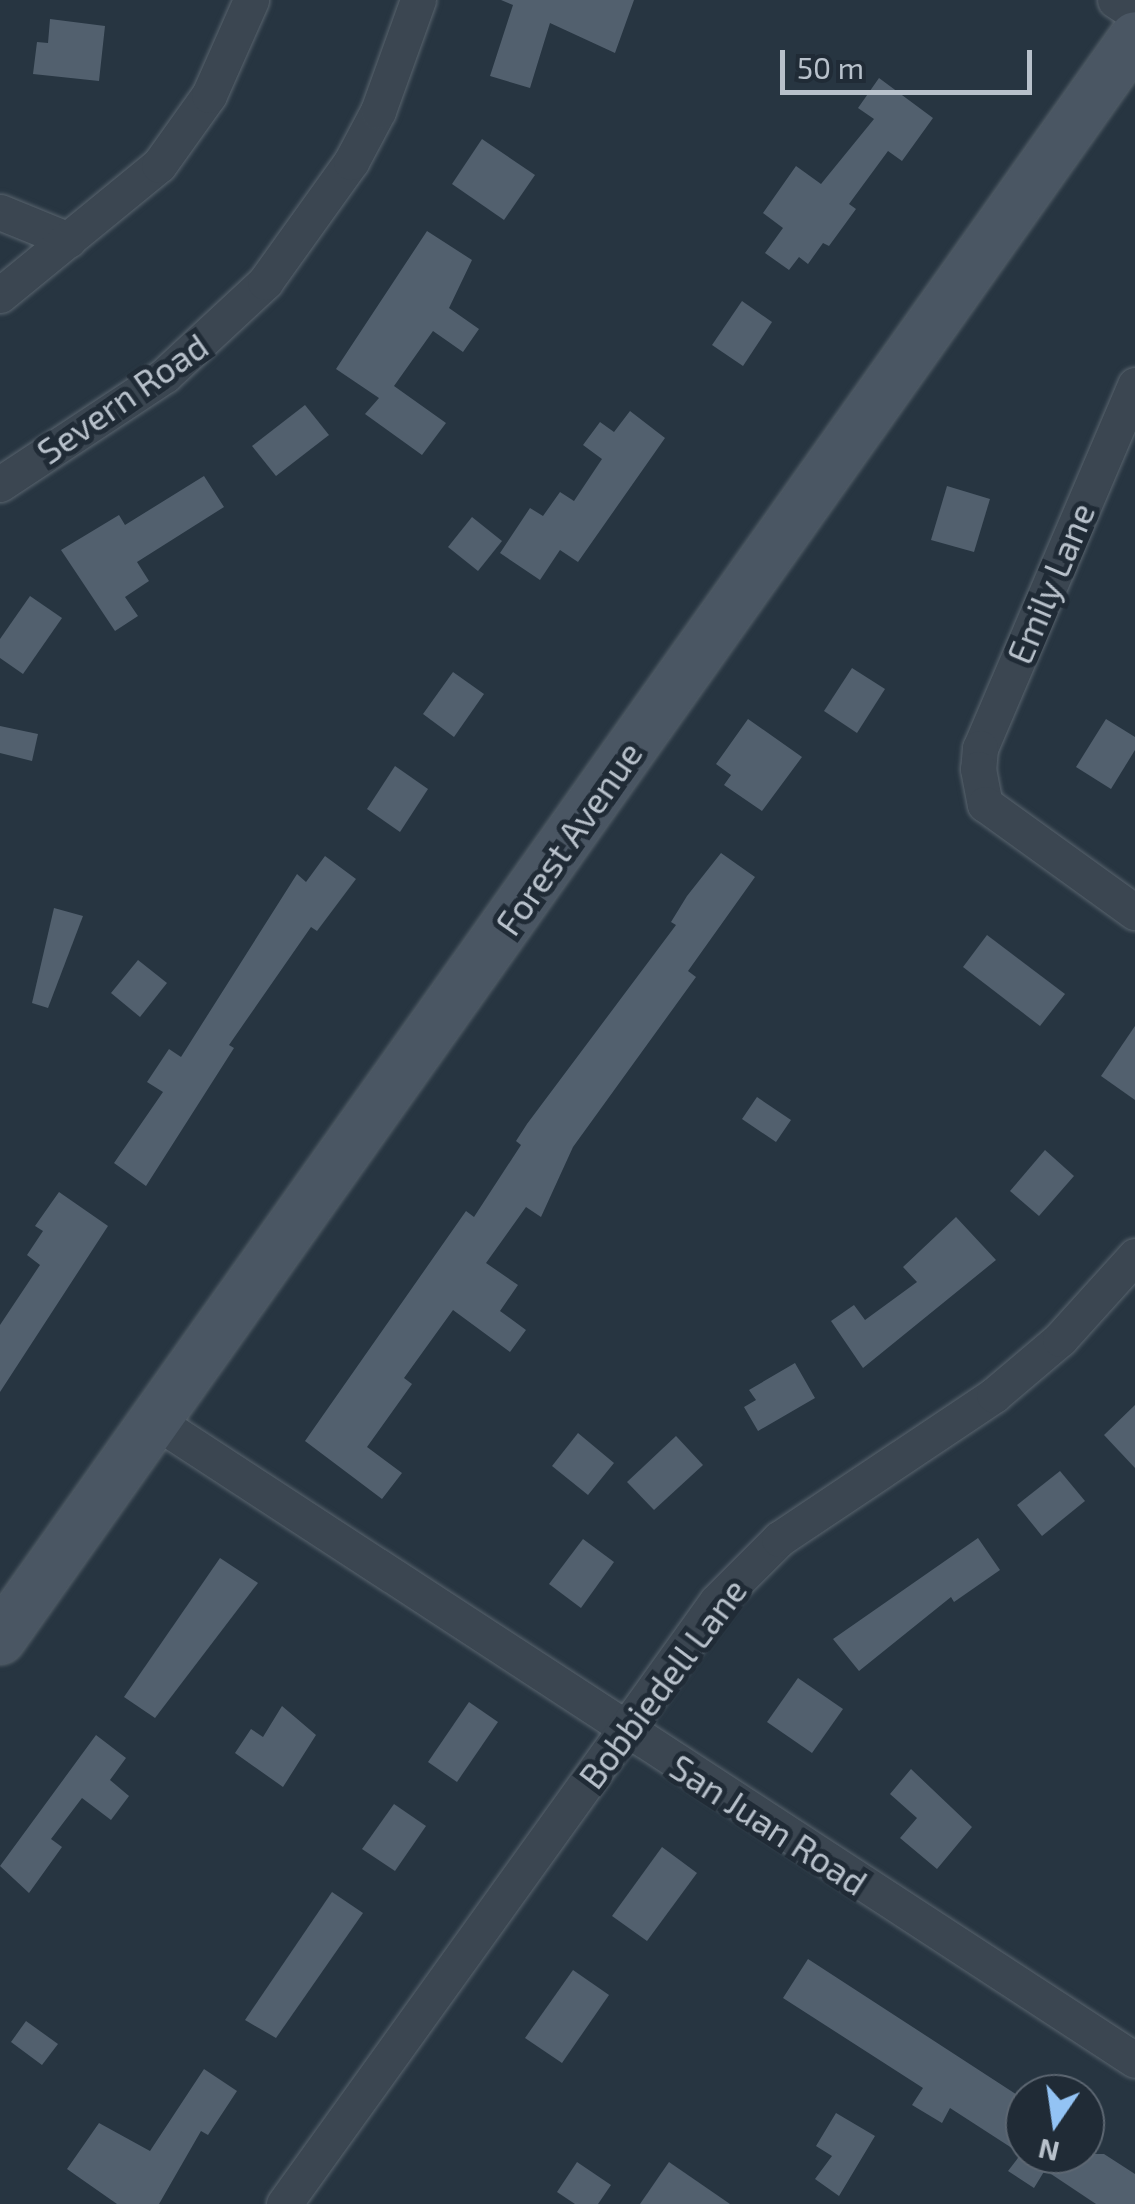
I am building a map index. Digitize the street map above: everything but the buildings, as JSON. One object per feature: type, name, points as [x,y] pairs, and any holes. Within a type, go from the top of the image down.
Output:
[{"type":"main road","name":"Forest Avenue","points":[[0,1639],[1135,36]]},
{"type":"street","points":[[0,295],[159,164],[209,95],[251,0]]},
{"type":"street","name":"Severn Road","points":[[0,484],[165,375],[266,282],[352,162],[378,111],[418,0]]},
{"type":"street","points":[[1115,0],[1135,13]]},
{"type":"street","points":[[0,212],[69,240]]},
{"type":"street","name":"Emily Lane","points":[[1135,385],[980,748],[980,783],[985,804],[1023,836],[1135,912]]},
{"type":"street","name":"Bobbiedell Lane","points":[[284,2204],[717,1601],[779,1539],[994,1395],[1060,1339],[1135,1256]]},
{"type":"street","name":"San Juan Road","points":[[154,1420],[1135,2060]]}]
